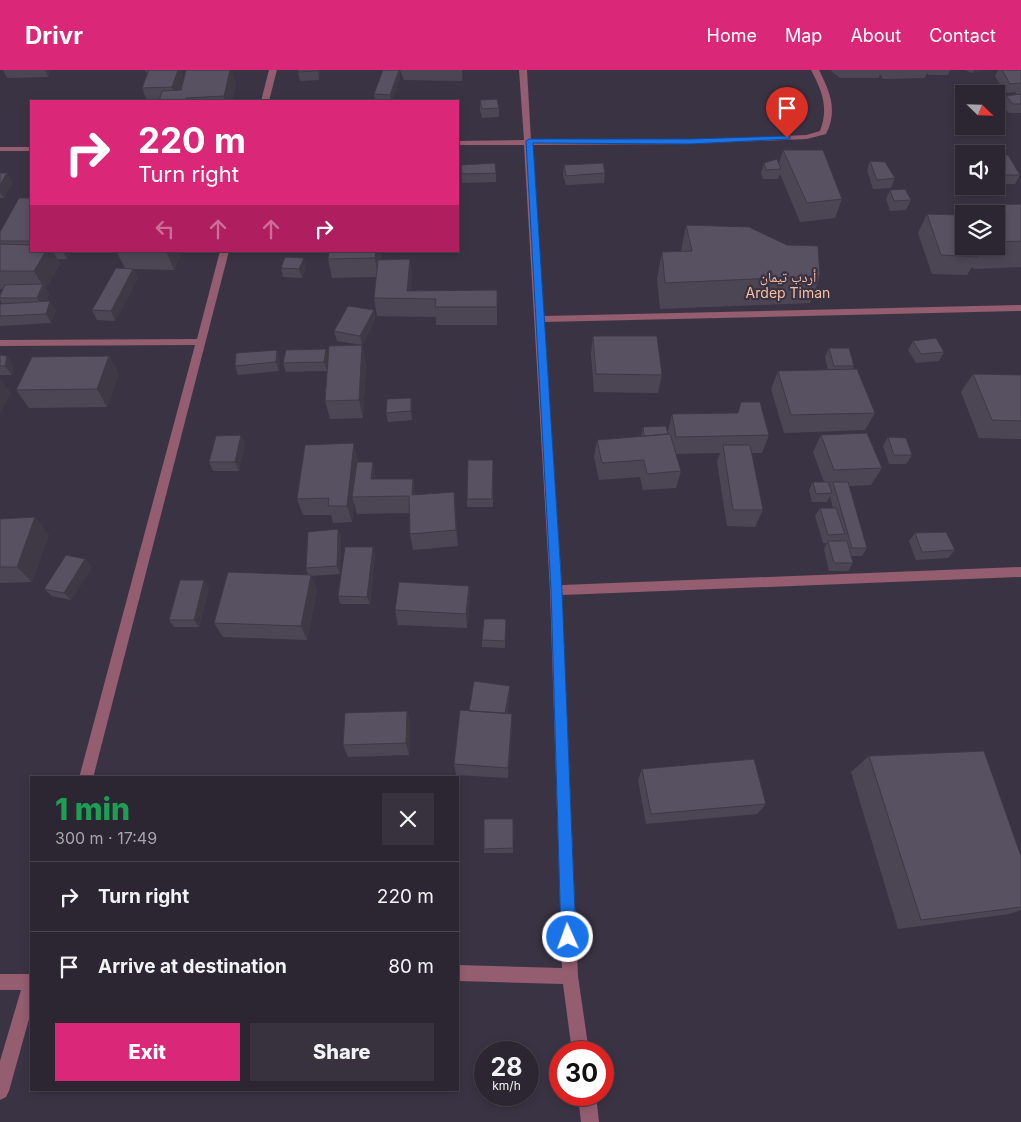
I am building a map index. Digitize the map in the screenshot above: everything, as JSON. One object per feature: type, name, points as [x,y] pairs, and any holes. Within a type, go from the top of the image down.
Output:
[{"type":"street","points":[[265,100],[273,70]]},
{"type":"street","points":[[523,70],[556,590],[570,976],[579,1041]]},
{"type":"street","points":[[459,143],[529,141],[690,142],[807,137],[823,132],[828,120],[829,99],[815,70]]},
{"type":"street","points":[[0,149],[30,149]]},
{"type":"street","points":[[87,776],[225,252]]},
{"type":"street","points":[[540,319],[1021,308]]},
{"type":"street","points":[[0,343],[201,342]]},
{"type":"street","points":[[556,590],[1021,572]]},
{"type":"street","points":[[459,973],[570,976]]},
{"type":"street","points":[[0,982],[30,983]]},
{"type":"street","points":[[0,1091],[30,986]]},
{"type":"street","points":[[588,1106],[590,1122]]},
{"type":"building","points":[[149,70],[178,70],[172,87],[142,88]]},
{"type":"building","points":[[186,70],[230,70],[224,96],[186,98],[185,100],[159,100],[162,91],[181,90]]},
{"type":"building","points":[[298,70],[318,70],[318,71],[298,72]]},
{"type":"building","points":[[383,70],[399,70],[390,95],[374,94]]},
{"type":"building","points":[[1002,70],[1021,70],[1021,83],[1010,84]]},
{"type":"building","points":[[1021,94],[1021,104],[1013,104],[1006,96]]},
{"type":"building","points":[[497,99],[499,108],[482,109],[480,100]]},
{"type":"building","points":[[783,150],[823,150],[842,199],[807,203]]},
{"type":"building","points":[[1005,155],[1008,155],[1020,175],[1005,175]]},
{"type":"building","points":[[777,159],[781,169],[766,170],[764,163]]},
{"type":"building","points":[[870,161],[885,162],[895,178],[877,180]]},
{"type":"building","points":[[495,163],[496,173],[462,174],[461,165]]},
{"type":"building","points":[[603,163],[605,173],[566,176],[564,165]]},
{"type":"building","points":[[0,173],[7,173],[0,185]]},
{"type":"building","points":[[905,189],[911,200],[894,201],[890,190]]},
{"type":"building","points":[[19,198],[30,198],[30,241],[0,241],[0,232]]},
{"type":"building","points":[[1021,204],[1021,241],[1005,242],[1005,205],[992,205]]},
{"type":"building","points":[[927,214],[955,215],[955,255],[977,255],[978,257],[941,255]]},
{"type":"building","points":[[686,225],[749,227],[787,245],[818,246],[820,276],[665,283],[662,252],[692,251]]},
{"type":"building","points":[[0,244],[30,245],[30,252],[45,252],[34,271],[0,271]]},
{"type":"building","points":[[329,252],[376,252],[375,258],[328,259]]},
{"type":"building","points":[[285,257],[304,258],[299,269],[281,268]]},
{"type":"building","points":[[410,259],[407,291],[497,290],[497,307],[435,307],[436,299],[374,298],[378,260]]},
{"type":"building","points":[[116,268],[133,269],[111,311],[92,310]]},
{"type":"building","points":[[43,284],[37,298],[0,298],[5,285]]},
{"type":"building","points":[[50,301],[46,314],[0,316],[0,304]]},
{"type":"building","points":[[348,306],[374,310],[360,336],[334,331]]},
{"type":"building","points":[[593,336],[657,336],[662,375],[596,374]]},
{"type":"building","points":[[936,338],[944,352],[921,354],[913,341]]},
{"type":"building","points":[[362,345],[359,400],[325,401],[329,346]]},
{"type":"building","points":[[829,348],[849,348],[854,366],[834,366]]},
{"type":"building","points":[[326,349],[324,362],[283,363],[286,350]]},
{"type":"building","points":[[277,350],[276,362],[235,366],[236,353]]},
{"type":"building","points":[[0,355],[7,356],[5,366],[0,366]]},
{"type":"building","points":[[109,356],[97,389],[16,390],[32,357]]},
{"type":"building","points":[[857,369],[875,413],[791,415],[778,371]]},
{"type":"building","points":[[973,374],[1021,375],[1021,421],[992,420]]},
{"type":"building","points":[[411,398],[411,411],[386,413],[387,399]]},
{"type":"building","points":[[741,402],[760,402],[769,435],[676,437],[672,414],[738,413]]},
{"type":"building","points":[[666,426],[668,434],[644,436],[643,427]]},
{"type":"building","points":[[867,433],[882,468],[834,470],[821,435]]},
{"type":"building","points":[[670,434],[681,471],[647,474],[644,460],[602,463],[597,440]]},
{"type":"building","points":[[241,435],[235,462],[209,462],[216,436]]},
{"type":"building","points":[[888,437],[906,438],[912,455],[894,455]]},
{"type":"building","points":[[354,443],[347,506],[328,506],[329,498],[297,499],[305,445]]},
{"type":"building","points":[[723,445],[750,445],[763,510],[733,510]]},
{"type":"building","points":[[468,460],[493,460],[492,499],[467,499]]},
{"type":"building","points":[[357,462],[373,462],[371,479],[413,479],[412,495],[454,492],[456,530],[410,534],[409,496],[352,497]]},
{"type":"building","points":[[813,482],[828,482],[832,493],[816,494]]},
{"type":"building","points":[[833,482],[848,482],[867,548],[852,548]]},
{"type":"building","points":[[820,508],[836,508],[845,534],[828,535]]},
{"type":"building","points":[[35,517],[17,567],[0,567],[0,519]]},
{"type":"building","points":[[338,529],[337,566],[306,568],[308,532]]},
{"type":"building","points":[[946,532],[955,550],[922,552],[915,533]]},
{"type":"building","points":[[828,541],[847,541],[853,563],[834,563]]},
{"type":"building","points":[[345,547],[373,547],[367,597],[338,596]]},
{"type":"building","points":[[66,555],[85,559],[64,593],[44,589]]},
{"type":"building","points":[[228,572],[311,575],[301,626],[214,623]]},
{"type":"building","points":[[180,580],[204,580],[194,620],[169,620]]},
{"type":"building","points":[[399,582],[469,586],[466,614],[395,610]]},
{"type":"building","points":[[484,619],[506,619],[505,641],[482,640]]},
{"type":"building","points":[[474,681],[510,686],[505,713],[469,711]]},
{"type":"building","points":[[460,710],[512,714],[508,768],[454,764]]},
{"type":"building","points":[[407,711],[406,743],[343,745],[345,713]]},
{"type":"building","points":[[984,751],[1021,856],[1021,907],[921,920],[869,756]]},
{"type":"building","points":[[754,759],[766,804],[651,814],[642,769]]},
{"type":"building","points":[[484,819],[513,819],[513,848],[484,849]]},
{"type":"district","name":"أردب تيمان Ardep Timan","points":[[788,284]]},
{"type":"route","points":[[568,937],[556,590],[529,141],[690,142],[787,138]]}]
